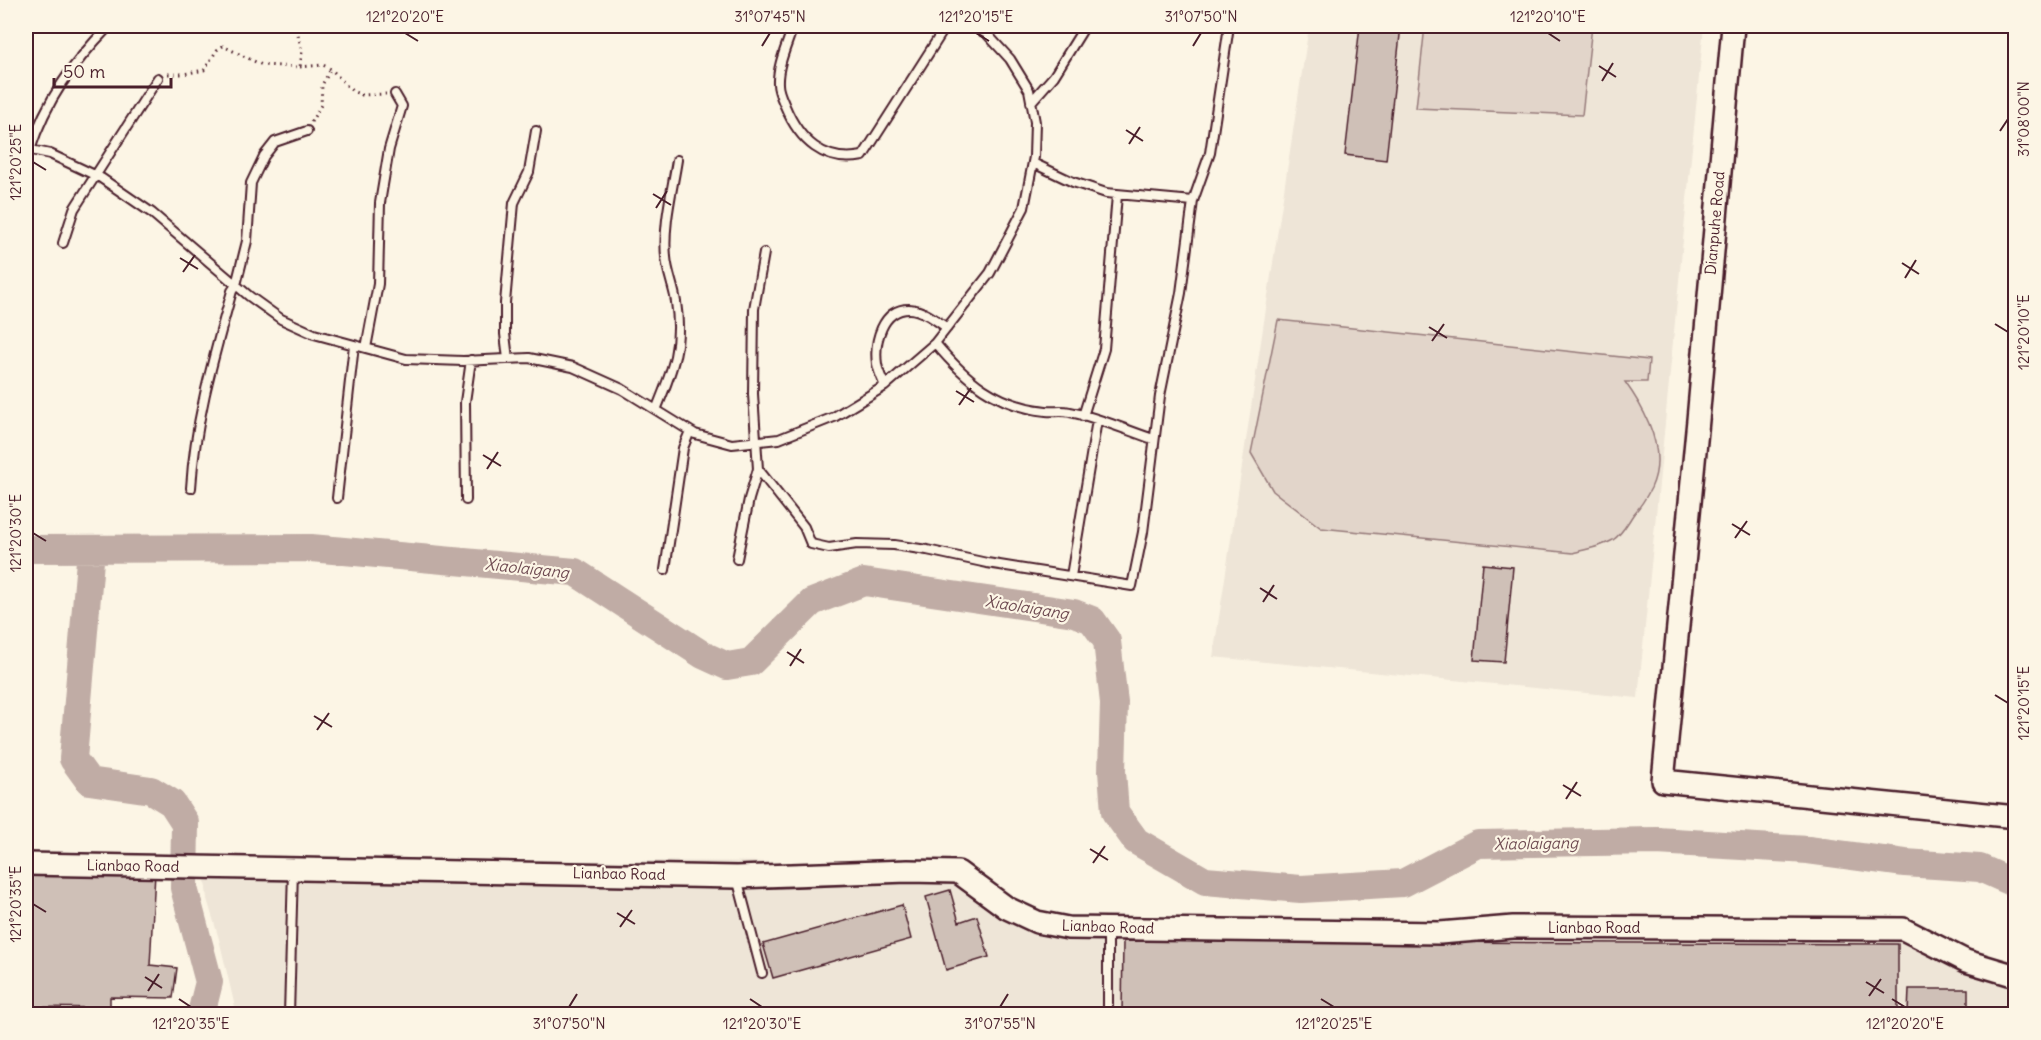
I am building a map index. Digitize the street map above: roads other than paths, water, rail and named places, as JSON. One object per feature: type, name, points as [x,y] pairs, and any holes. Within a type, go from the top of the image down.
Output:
[{"type":"street","name":"Dianpuhe Road","points":[[1733,26],[1663,781],[2016,817]]},
{"type":"street","name":"Lianbao Road","points":[[26,864],[737,877],[908,871],[958,873],[1007,908],[1036,922],[1068,928],[1428,933],[1512,927],[1903,929],[1966,962],[2016,976]]},
{"type":"lane","points":[[109,26],[83,53],[58,89],[39,122],[28,150],[50,154],[95,175],[152,213],[236,285],[281,319],[314,334],[406,359],[529,358],[573,367],[622,389],[695,434],[732,444],[779,439],[834,417],[885,386],[935,343],[990,273],[1024,208],[1033,163],[1035,122],[1029,90],[1010,59],[987,34],[972,26]]},
{"type":"lane","points":[[793,26],[778,83],[781,98],[802,137],[830,156],[847,159],[863,156],[946,26]]},
{"type":"lane","points":[[1031,102],[1053,76],[1085,26]]},
{"type":"lane","points":[[758,469],[804,527],[811,544],[829,548],[857,544],[894,545],[987,563],[1132,586],[1143,532],[1154,439],[1181,293],[1193,201],[1210,153],[1229,26]]},
{"type":"lane","points":[[63,243],[74,209],[158,78]]},
{"type":"lane","points":[[366,348],[378,284],[380,203],[388,148],[402,106],[395,94]]},
{"type":"lane","points":[[191,488],[193,452],[205,388],[247,241],[251,183],[264,156],[276,142],[307,131]]},
{"type":"lane","points":[[508,359],[505,303],[514,203],[529,172],[536,131]]},
{"type":"lane","points":[[656,410],[674,366],[680,332],[672,280],[666,259],[666,237],[677,160]]},
{"type":"lane","points":[[1033,163],[1073,182],[1106,193],[1193,201]]},
{"type":"lane","points":[[1083,416],[1104,349],[1117,195]]},
{"type":"lane","points":[[737,559],[748,499],[758,469],[753,394],[754,309],[764,253]]},
{"type":"lane","points":[[885,386],[877,366],[877,345],[883,324],[896,311],[911,309],[929,316],[947,328]]},
{"type":"lane","points":[[935,343],[958,370],[985,391],[1015,405],[1046,411],[1070,412],[1154,439]]},
{"type":"lane","points":[[337,498],[354,345]]},
{"type":"lane","points":[[466,500],[465,402],[471,360]]},
{"type":"lane","points":[[1071,576],[1096,420]]},
{"type":"lane","points":[[665,570],[682,448],[690,431]]},
{"type":"lane","points":[[290,1014],[293,869]]},
{"type":"lane","points":[[737,877],[762,973]]},
{"type":"lane","points":[[1108,929],[1108,1014]]},
{"type":"waterway","name":"Xiaolaigang","points":[[26,549],[311,548],[575,572],[703,655],[727,666],[751,662],[812,602],[864,582],[1074,613],[1092,620],[1107,641],[1114,703],[1112,771],[1115,812],[1136,841],[1205,881],[1301,889],[1403,883],[1478,844],[1657,841],[1808,850],[1905,863],[1980,868],[2016,884]]},
{"type":"waterway","points":[[91,549],[73,759],[89,781],[151,790],[172,803],[185,823],[184,888],[209,982],[201,1014]]}]
